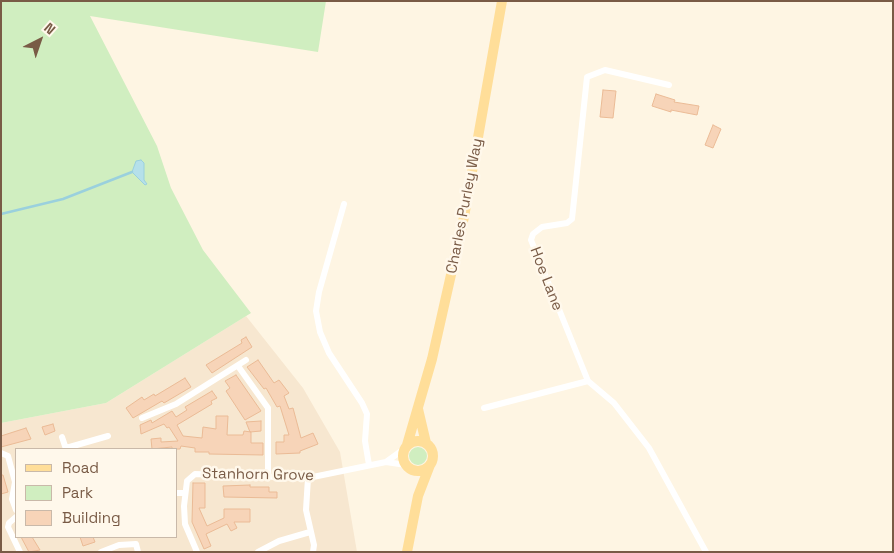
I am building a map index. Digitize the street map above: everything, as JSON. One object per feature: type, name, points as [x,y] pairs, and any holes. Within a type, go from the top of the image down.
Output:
[{"type":"main road","name":"Charles Purley Way","points":[[406,447],[432,359],[464,217],[502,1]]},
{"type":"main road","name":"Charles Purley Way","points":[[418,408],[426,443]]},
{"type":"main road","points":[[407,552],[418,496],[433,456],[426,443],[416,441],[406,447],[403,458],[409,468],[418,496]]},
{"type":"main road","points":[[409,468],[422,470],[430,465]]},
{"type":"street","name":"Hoe Lane","points":[[669,85],[605,70],[587,77],[572,219],[567,224],[542,226],[533,234],[531,240],[588,382],[614,403],[649,448],[706,552]]},
{"type":"street","points":[[344,204],[319,292],[316,311],[320,332],[328,353],[362,403],[367,414],[365,441],[369,465]]},
{"type":"street","points":[[142,418],[176,404],[246,360]]},
{"type":"street","points":[[238,366],[268,408],[268,477]]},
{"type":"street","points":[[484,408],[588,382]]},
{"type":"street","points":[[62,437],[66,448],[108,436]]},
{"type":"street","name":"Stanhorn Grove","points":[[386,462],[406,447]]},
{"type":"street","points":[[1,453],[8,456],[15,482],[12,499],[15,507]]},
{"type":"street","name":"Stanhorn Grove","points":[[197,552],[189,536],[186,524],[184,493],[187,481],[195,474],[308,478],[386,462],[409,468]]},
{"type":"street","points":[[308,478],[306,510],[313,552]]},
{"type":"street","points":[[178,493],[184,493]]},
{"type":"street","points":[[15,518],[9,523],[8,527],[20,552]]},
{"type":"street","points":[[258,552],[279,541],[310,532]]},
{"type":"street","points":[[101,552],[119,545],[136,544],[138,552]]},
{"type":"shaded area","points":[[246,316],[303,388],[340,452],[357,552],[1,552],[1,423],[106,403]]},
{"type":"green space","points":[[1,1],[326,1],[318,52],[90,16],[157,146],[171,188],[203,250],[251,313],[106,403],[1,423]]},
{"type":"green space","points":[[414,447],[422,447],[427,452],[425,463],[414,465],[409,460],[409,452]]},
{"type":"water","points":[[141,160],[144,163],[144,180],[147,184],[145,185],[132,172],[136,161]]},
{"type":"building","points":[[603,90],[616,91],[613,118],[600,117]]},
{"type":"building","points":[[656,94],[675,100],[674,102],[699,106],[697,115],[671,110],[671,112],[652,106]]},
{"type":"building","points":[[713,125],[721,129],[713,148],[705,145]]},
{"type":"building","points":[[246,337],[252,347],[212,373],[206,365],[242,343],[241,340]]},
{"type":"building","points":[[258,360],[274,383],[279,380],[289,393],[284,396],[289,409],[293,408],[301,438],[313,433],[318,444],[300,451],[300,453],[276,454],[276,442],[284,442],[284,435],[289,435],[280,406],[277,407],[266,388],[264,389],[247,367]]},
{"type":"building","points":[[236,375],[261,411],[245,420],[226,391],[230,388],[225,381]]},
{"type":"building","points":[[185,378],[191,387],[164,403],[162,401],[133,418],[126,408],[142,397],[144,400],[154,394],[155,396]]},
{"type":"building","points":[[212,391],[217,398],[211,401],[212,404],[177,425],[183,436],[202,438],[203,427],[216,429],[216,416],[228,416],[227,435],[243,435],[244,431],[251,432],[251,443],[263,443],[263,455],[209,454],[209,452],[195,452],[195,448],[181,446],[180,449],[172,447],[152,448],[151,439],[161,438],[161,442],[178,441],[169,427],[167,428],[164,424],[141,434],[140,425],[151,420],[152,423],[172,411],[176,417],[187,410],[185,407]]},
{"type":"building","points":[[261,421],[261,431],[250,432],[246,422]]},
{"type":"building","points":[[53,424],[55,431],[45,435],[42,427]]},
{"type":"building","points":[[26,428],[31,439],[1,447],[1,436]]},
{"type":"building","points":[[1,475],[3,475],[8,492],[1,494]]},
{"type":"building","points":[[193,483],[205,483],[205,508],[199,508],[207,526],[224,518],[224,509],[250,509],[250,522],[234,522],[237,528],[231,531],[227,524],[206,534],[211,546],[204,549],[192,522]]},
{"type":"building","points":[[250,485],[250,487],[269,487],[269,492],[277,492],[277,498],[224,497],[223,486]]},
{"type":"building","points":[[22,538],[33,538],[40,550],[29,552]]},
{"type":"building","points":[[80,538],[93,538],[95,542],[83,546]]},
{"type":"waterway","points":[[1,214],[63,199],[132,172]]}]
